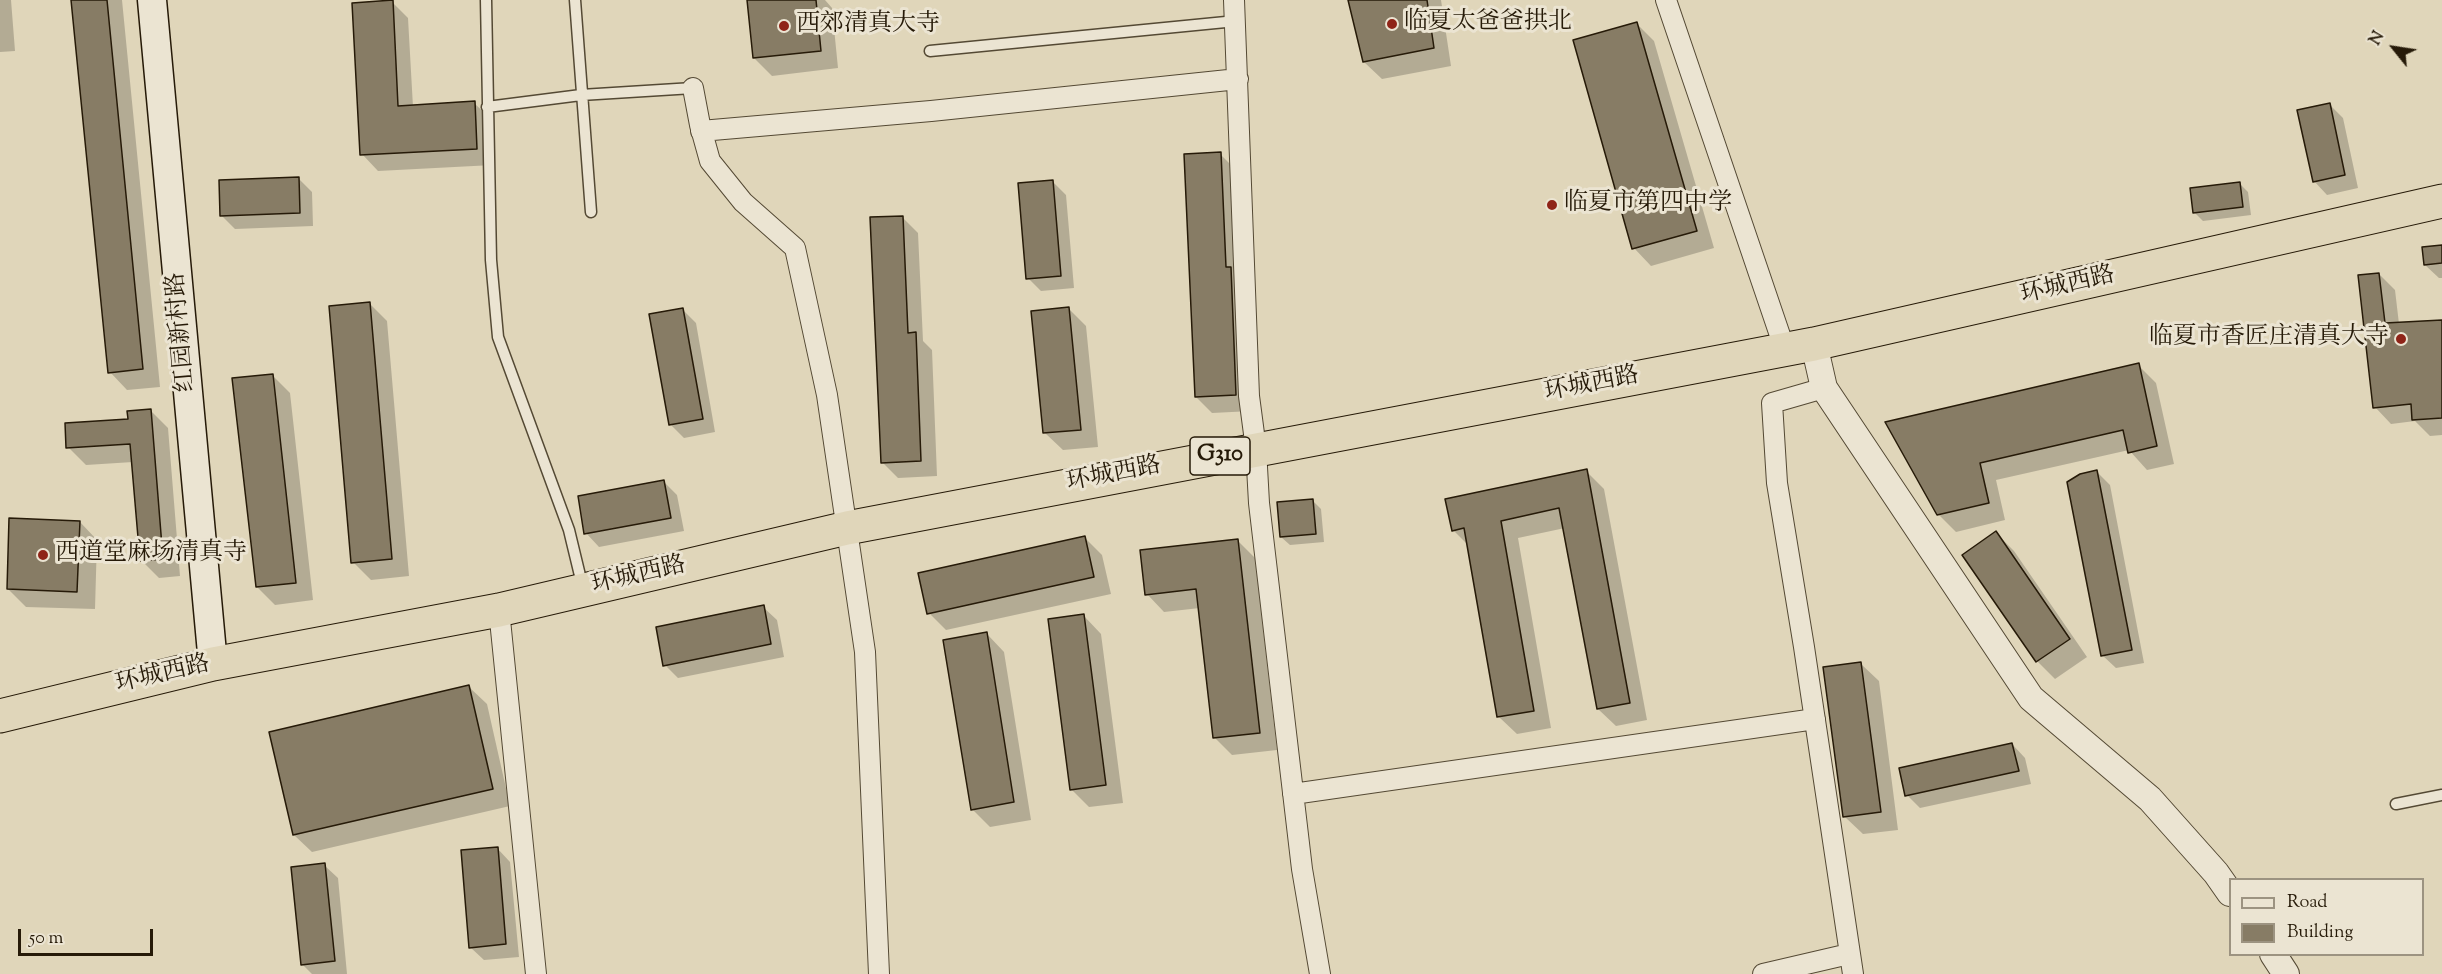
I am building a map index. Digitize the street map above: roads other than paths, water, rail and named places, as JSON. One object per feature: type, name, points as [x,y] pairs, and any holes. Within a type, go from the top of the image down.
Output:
[{"type":"highway","name":"环城西路","points":[[0,716],[213,664],[499,610],[847,528],[1800,347],[2442,201]]},
{"type":"main road","name":"红园新村路","points":[[153,0],[213,664]]},
{"type":"street","points":[[1234,0],[1249,396],[1256,449],[1259,503],[1302,869],[1320,974]]},
{"type":"street","points":[[1666,0],[1800,347],[1824,388],[2031,698],[2150,799],[2216,873],[2229,892]]},
{"type":"street","points":[[701,131],[931,111],[1238,79]]},
{"type":"street","points":[[693,88],[701,131],[710,161],[736,193],[795,248],[826,394],[865,651],[879,974]]},
{"type":"street","points":[[1824,388],[1772,403],[1777,483],[1815,719],[1852,974]]},
{"type":"street","points":[[499,610],[536,974]]},
{"type":"street","points":[[1293,794],[1815,719]]},
{"type":"street","points":[[1762,974],[1850,954]]},
{"type":"street","points":[[2273,956],[2286,974]]},
{"type":"lane","points":[[486,0],[491,260],[498,337],[569,530],[584,590]]},
{"type":"lane","points":[[575,0],[591,212]]},
{"type":"lane","points":[[930,51],[1236,21]]},
{"type":"lane","points":[[487,107],[582,95],[693,88]]},
{"type":"lane","points":[[2396,804],[2442,795]]},
{"type":"place","name":"临夏太爸爸拱北","points":[[1392,24]]},
{"type":"place","name":"西郊清真大寺","points":[[784,26]]},
{"type":"place","name":"临夏市第四中学","points":[[1552,205]]},
{"type":"place","name":"临夏市香匠庄清真大寺","points":[[2401,339]]},
{"type":"place","name":"西道堂麻场清真寺","points":[[43,555]]}]
